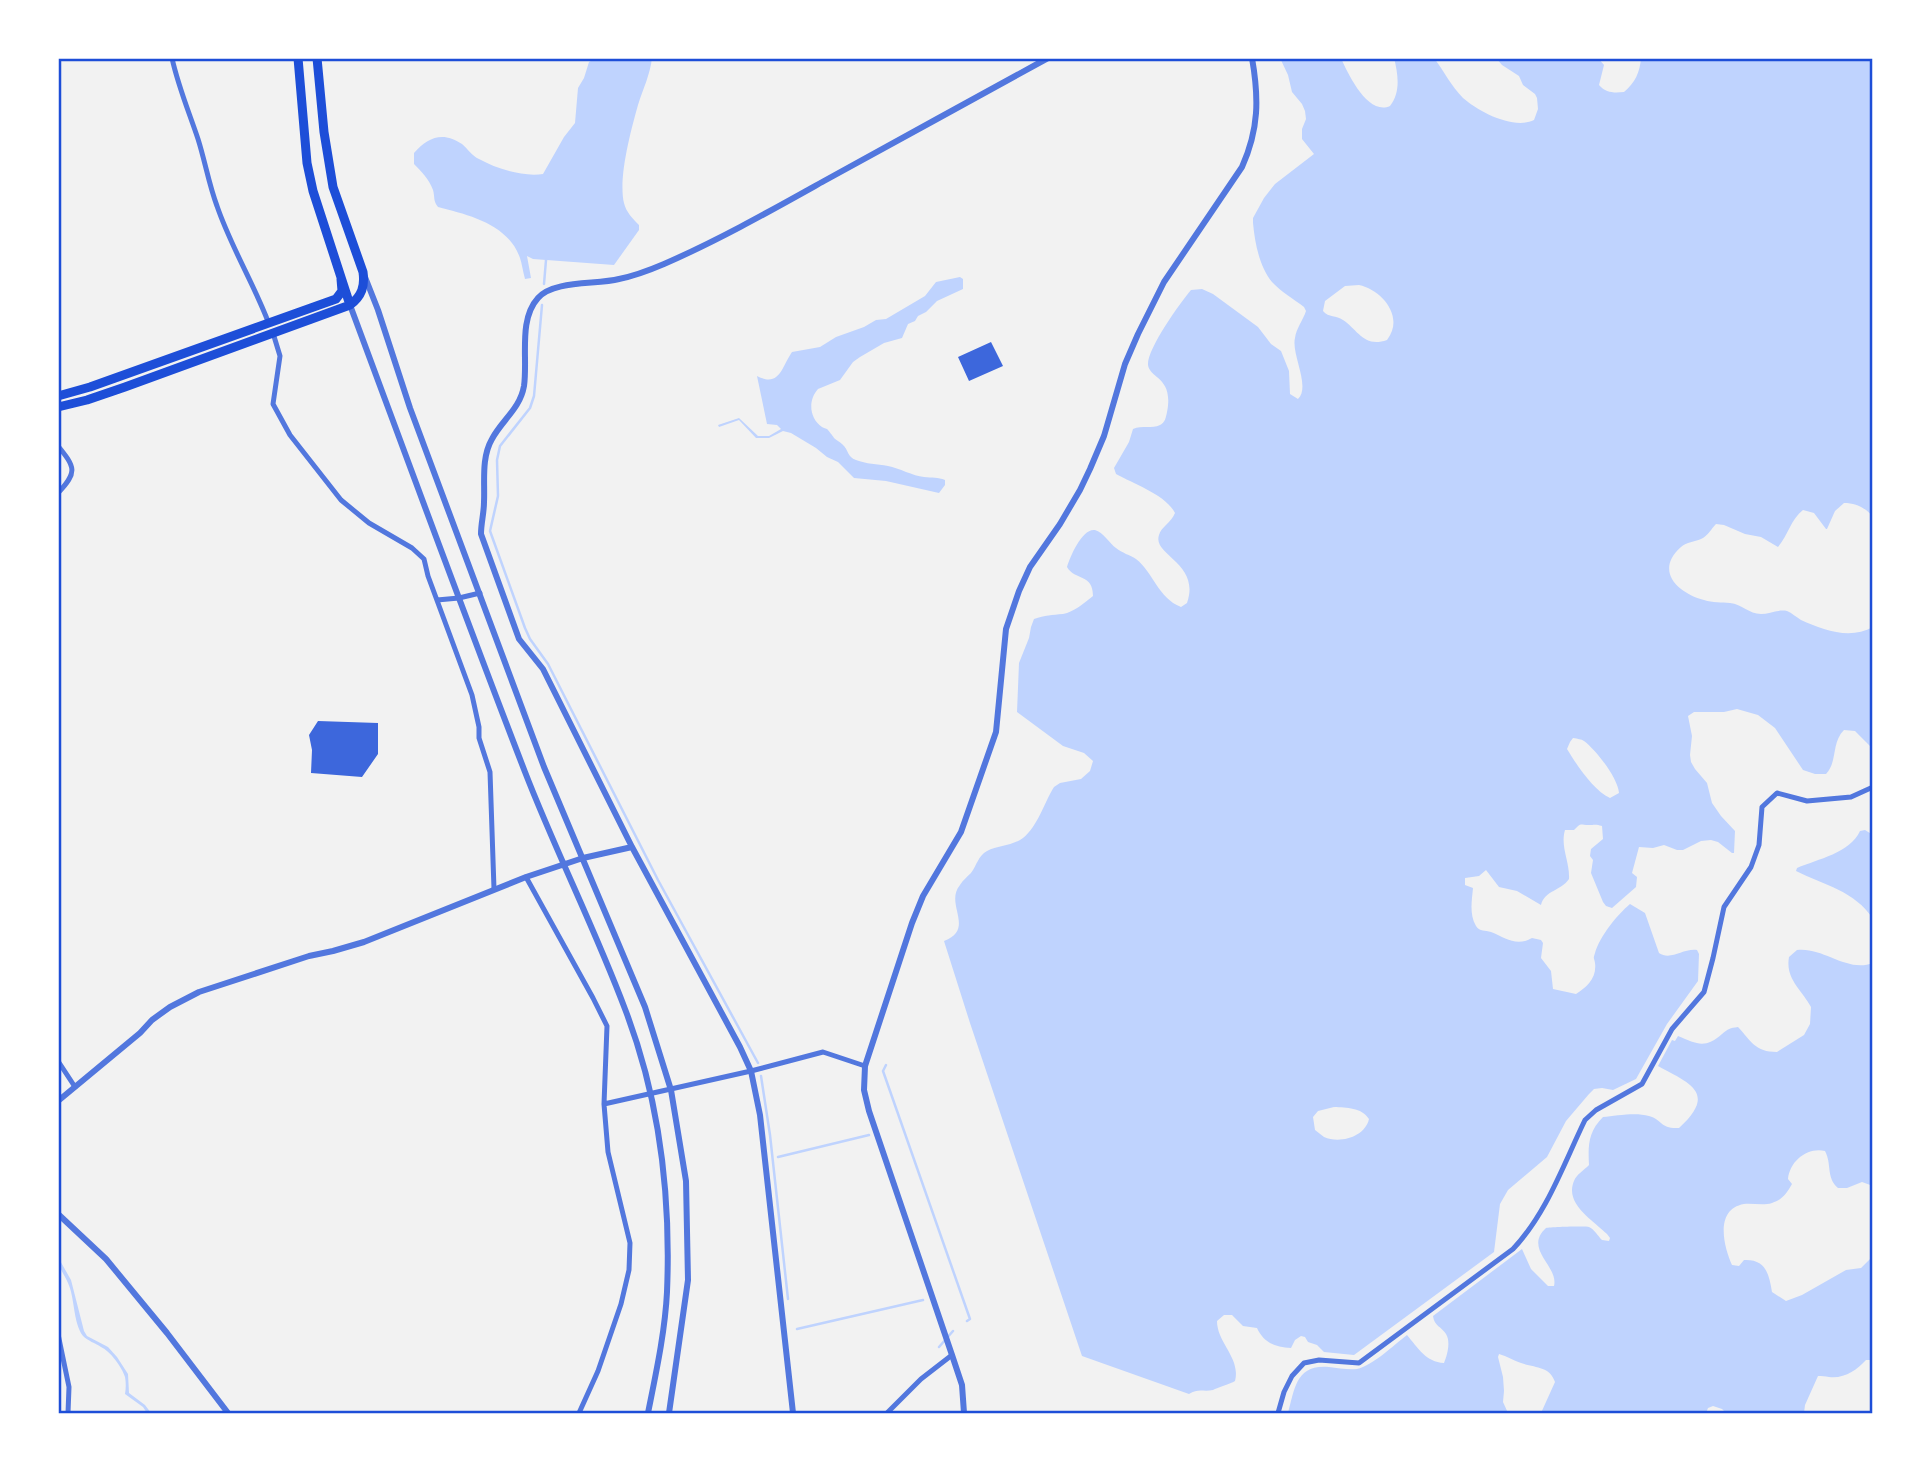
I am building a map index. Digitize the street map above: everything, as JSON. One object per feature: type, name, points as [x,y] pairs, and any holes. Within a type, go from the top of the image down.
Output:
[{"type":"highway","points":[[298,58],[307,163],[313,191],[349,300]]},
{"type":"highway","points":[[58,407],[125,387],[361,295],[363,272],[333,187],[324,132],[317,58]]},
{"type":"highway","points":[[338,304],[342,291],[341,279]]},
{"type":"highway","points":[[58,396],[338,304]]},
{"type":"street","points":[[172,58],[177,83],[198,139],[217,206],[260,299],[278,348],[280,356],[273,404],[290,435],[341,500],[369,523],[412,548],[424,559],[472,695],[479,738],[491,772],[494,889]]},
{"type":"street","points":[[793,1413],[760,1115],[751,1071],[632,847],[543,669],[519,639],[481,534],[485,463],[492,439],[521,398],[530,311],[538,298],[548,290],[618,279],[663,265],[738,228],[1048,58]]},
{"type":"street","points":[[964,1413],[961,1385],[952,1355],[869,1111],[864,1090],[865,1066],[912,923],[923,896],[961,832],[996,732],[1006,629],[1018,591],[1030,567],[1067,513],[1090,469],[1104,436],[1125,365],[1164,282],[1242,167],[1250,148],[1256,122],[1257,93],[1252,58]]},
{"type":"street","points":[[363,272],[410,408],[544,767],[645,1007],[671,1090],[685,1181],[688,1280],[668,1413]]},
{"type":"street","points":[[361,295],[374,300]]},
{"type":"street","points":[[349,300],[526,774],[625,1010],[651,1094],[664,1168],[668,1220],[667,1294],[648,1413]]},
{"type":"street","points":[[338,304],[355,318]]},
{"type":"street","points":[[58,446],[72,463],[72,470],[70,479],[58,493]]},
{"type":"street","points":[[437,600],[480,593]]},
{"type":"street","points":[[1278,1413],[1292,1376],[1304,1363],[1319,1360],[1359,1363],[1513,1249],[1529,1232],[1586,1120],[1596,1110],[1642,1084],[1672,1029],[1704,992],[1724,907],[1751,867],[1759,845],[1762,807],[1777,793],[1807,801],[1851,797],[1873,788]]},
{"type":"street","points":[[58,1101],[152,1020],[199,992],[309,956],[364,942],[526,877],[583,858],[632,847]]},
{"type":"street","points":[[526,877],[607,1026],[604,1104],[608,1152],[630,1243],[631,1254],[621,1304],[598,1371],[579,1413]]},
{"type":"street","points":[[604,1104],[822,1052],[865,1066]]},
{"type":"street","points":[[58,1062],[75,1087]]},
{"type":"street","points":[[58,1214],[106,1259],[130,1287],[228,1413]]},
{"type":"street","points":[[58,1334],[69,1387],[68,1413]]},
{"type":"street","points":[[887,1413],[921,1379],[952,1355]]},
{"type":"water","points":[[596,58],[652,58],[632,127],[623,181],[625,206],[639,225],[639,230],[614,265],[533,259],[527,256],[531,278],[525,279],[514,246],[497,229],[438,207],[429,182],[414,164],[414,153],[430,140],[442,137],[455,140],[477,158],[494,166],[519,173],[543,174],[575,123],[578,88],[589,62]]},
{"type":"water","points":[[1280,58],[1341,58],[1360,92],[1374,105],[1382,107],[1390,106],[1396,95],[1394,58],[1434,58],[1463,98],[1487,114],[1517,123],[1534,120],[1538,109],[1537,98],[1523,85],[1519,76],[1496,58],[1598,58],[1604,65],[1599,85],[1607,91],[1624,92],[1638,73],[1641,58],[1873,58],[1873,517],[1860,507],[1844,503],[1835,511],[1826,529],[1814,513],[1803,510],[1795,518],[1778,547],[1761,537],[1716,524],[1703,538],[1681,547],[1673,556],[1670,572],[1678,586],[1704,600],[1734,604],[1757,614],[1787,611],[1809,624],[1837,632],[1855,633],[1873,627],[1873,747],[1855,731],[1844,730],[1837,741],[1830,769],[1826,774],[1815,774],[1803,770],[1775,728],[1758,715],[1737,709],[1694,712],[1688,716],[1692,736],[1691,762],[1707,783],[1712,803],[1735,831],[1734,853],[1711,840],[1701,841],[1683,850],[1664,845],[1653,848],[1639,847],[1632,873],[1637,877],[1636,887],[1612,908],[1603,902],[1591,873],[1591,849],[1603,839],[1602,826],[1598,825],[1581,824],[1574,830],[1565,830],[1569,879],[1546,896],[1541,905],[1517,891],[1499,887],[1486,870],[1479,876],[1465,878],[1465,885],[1473,888],[1472,912],[1476,926],[1511,941],[1521,942],[1532,938],[1541,940],[1541,958],[1551,971],[1553,989],[1576,994],[1587,985],[1593,978],[1597,946],[1630,904],[1645,913],[1659,953],[1668,956],[1697,950],[1698,981],[1667,1024],[1636,1079],[1613,1090],[1594,1089],[1566,1121],[1547,1157],[1508,1190],[1500,1204],[1494,1252],[1354,1355],[1324,1352],[1301,1336],[1291,1348],[1275,1345],[1267,1341],[1257,1328],[1243,1326],[1232,1315],[1224,1315],[1217,1321],[1218,1329],[1235,1365],[1235,1381],[1213,1390],[1189,1394],[1082,1356],[944,941],[958,930],[956,892],[982,855],[1023,838],[1037,821],[1054,787],[1060,783],[1081,779],[1090,771],[1093,761],[1084,753],[1063,746],[1017,712],[1019,663],[1034,619],[1067,613],[1093,596],[1087,580],[1067,567],[1081,538],[1090,531],[1098,531],[1116,548],[1142,564],[1173,603],[1181,607],[1187,603],[1190,589],[1188,578],[1159,542],[1160,532],[1175,513],[1165,501],[1116,474],[1114,468],[1133,429],[1157,426],[1165,420],[1167,392],[1165,385],[1150,370],[1149,358],[1165,326],[1191,290],[1202,289],[1213,294],[1258,327],[1271,344],[1281,351],[1289,371],[1290,394],[1298,399],[1301,393],[1302,378],[1295,338],[1306,311],[1268,276],[1258,254],[1253,223],[1264,198],[1275,184],[1314,154],[1302,139],[1305,111],[1292,92]],"holes":[[[1359,285],[1376,292],[1388,306],[1393,322],[1387,340],[1367,340],[1343,320],[1323,311],[1325,301],[1345,286]],[[1573,738],[1589,745],[1611,772],[1619,793],[1610,798],[1592,783],[1567,749]],[[1334,1107],[1349,1108],[1362,1112],[1369,1119],[1367,1125],[1357,1134],[1344,1139],[1330,1139],[1315,1130],[1313,1117],[1318,1111]]]},
{"type":"water","points":[[960,277],[963,279],[963,289],[937,301],[908,324],[902,338],[884,343],[853,362],[840,380],[818,389],[811,403],[814,419],[842,444],[853,459],[945,480],[939,493],[886,481],[854,478],[838,462],[791,433],[783,431],[769,438],[756,438],[739,420],[719,427],[718,425],[739,418],[758,436],[769,436],[781,429],[777,425],[767,424],[757,376],[765,379],[776,377],[792,352],[820,347],[876,320],[886,319],[925,296],[936,282]]},
{"type":"water","points":[[1865,830],[1873,835],[1873,919],[1866,909],[1848,895],[1796,871],[1797,868],[1841,850],[1855,839],[1860,831]]},
{"type":"water","points":[[1797,950],[1817,952],[1854,965],[1873,963],[1873,1186],[1862,1182],[1847,1188],[1838,1188],[1830,1175],[1825,1151],[1806,1153],[1792,1166],[1788,1179],[1792,1184],[1776,1202],[1744,1204],[1729,1213],[1725,1220],[1724,1238],[1732,1265],[1739,1266],[1744,1260],[1751,1260],[1762,1265],[1768,1274],[1772,1292],[1786,1301],[1846,1270],[1861,1268],[1873,1256],[1873,1360],[1866,1360],[1845,1375],[1818,1376],[1804,1413],[1726,1413],[1713,1406],[1708,1408],[1706,1413],[1541,1413],[1555,1382],[1553,1377],[1541,1368],[1499,1354],[1503,1402],[1508,1413],[1288,1413],[1295,1387],[1303,1374],[1310,1369],[1363,1367],[1407,1335],[1427,1357],[1444,1363],[1448,1341],[1433,1316],[1522,1249],[1531,1269],[1548,1286],[1554,1286],[1552,1271],[1538,1243],[1546,1228],[1589,1227],[1602,1240],[1609,1241],[1607,1234],[1588,1218],[1573,1197],[1572,1189],[1576,1177],[1589,1165],[1589,1145],[1594,1128],[1603,1117],[1632,1114],[1649,1116],[1665,1126],[1679,1128],[1690,1116],[1698,1098],[1695,1091],[1681,1078],[1658,1066],[1672,1040],[1675,1041],[1678,1036],[1701,1044],[1711,1042],[1729,1029],[1738,1027],[1758,1048],[1777,1052],[1804,1035],[1810,1024],[1811,1007],[1792,978],[1788,965],[1789,957]]},
{"type":"water","points":[[58,1257],[71,1280],[84,1331],[87,1336],[108,1347],[117,1357],[128,1374],[129,1393],[151,1413],[147,1413],[125,1394],[125,1377],[112,1356],[85,1338],[80,1331],[70,1289]]},
{"type":"building","points":[[991,342],[1003,366],[969,381],[958,357]]},
{"type":"building","points":[[318,721],[378,723],[378,754],[362,777],[311,773],[312,750],[309,735]]},
{"type":"waterway","points":[[544,284],[546,260]]},
{"type":"waterway","points":[[542,305],[534,396],[530,408],[500,446],[497,460],[498,496],[490,531],[530,639],[548,664],[658,880],[758,1063]]},
{"type":"waterway","points":[[886,1065],[883,1071],[970,1319],[967,1321]]},
{"type":"waterway","points":[[761,1076],[788,1299]]},
{"type":"waterway","points":[[778,1157],[869,1135]]},
{"type":"waterway","points":[[797,1329],[923,1300]]},
{"type":"waterway","points":[[939,1347],[953,1331]]}]
